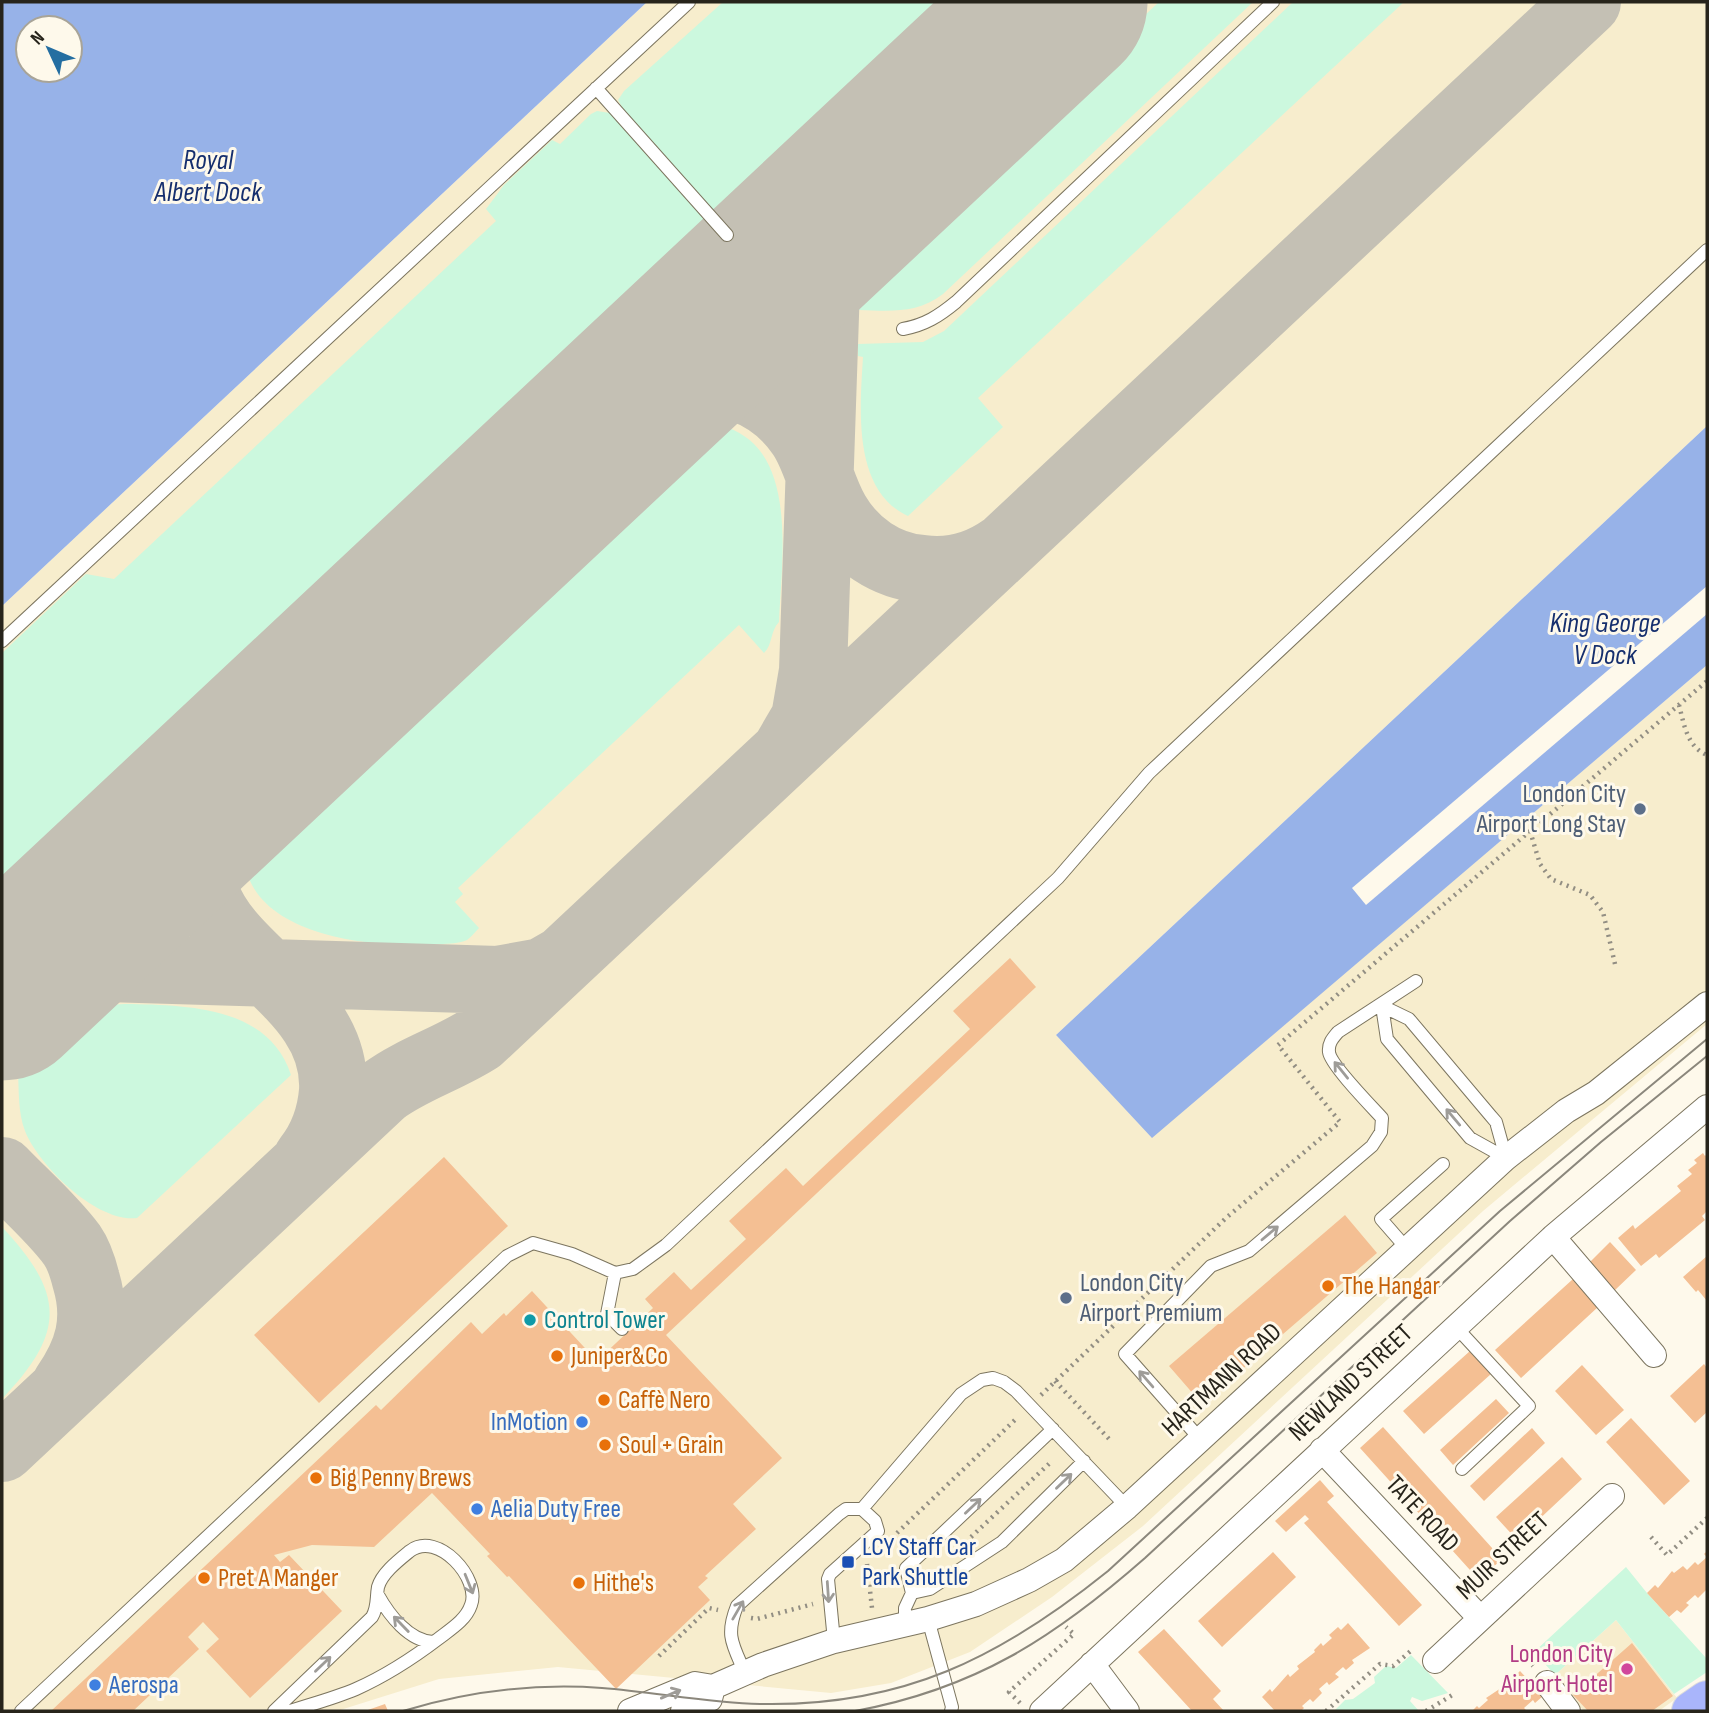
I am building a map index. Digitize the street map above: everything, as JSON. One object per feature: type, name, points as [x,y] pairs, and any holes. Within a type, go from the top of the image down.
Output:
[{"type":"main road","points":[[1691,1711],[1707,1700]]},
{"type":"street","name":"HARTMANN ROAD","points":[[630,1711],[695,1684],[713,1687],[834,1641],[976,1604],[1030,1580],[1064,1560],[1201,1440],[1506,1158],[1566,1111],[1596,1093],[1707,1004]]},
{"type":"street","name":"NEWLAND STREET","points":[[1042,1711],[1455,1326],[1553,1237],[1707,1107]]},
{"type":"street","points":[[1553,1237],[1654,1355]]},
{"type":"street","name":"TATE ROAD","points":[[1322,1450],[1480,1618]]},
{"type":"street","name":"MUIR STREET","points":[[1424,1655],[1480,1618],[1612,1496]]},
{"type":"street","points":[[1092,1664],[1126,1711]]},
{"type":"street","points":[[1547,1683],[1568,1711]]},
{"type":"street","name":"HARTMANN ROAD","points":[[683,1711],[710,1699],[713,1687]]},
{"type":"lane","points":[[2,640],[688,2]]},
{"type":"lane","points":[[903,329],[922,325],[956,302],[1273,2]]},
{"type":"lane","points":[[596,88],[727,235]]},
{"type":"lane","points":[[21,1711],[507,1256],[533,1243],[572,1254],[615,1273],[633,1269],[651,1257],[1058,878],[1149,773],[1707,250]]},
{"type":"lane","points":[[1201,1440],[1125,1354],[1211,1266],[1249,1251],[1372,1146],[1381,1132],[1382,1118],[1329,1054],[1330,1042],[1338,1032],[1382,1006],[1416,981]]},
{"type":"lane","points":[[1382,1006],[1387,1039],[1470,1138],[1506,1158]]},
{"type":"lane","points":[[1382,1006],[1409,1019],[1496,1122],[1506,1158]]},
{"type":"lane","points":[[1408,1250],[1381,1219],[1443,1164]]},
{"type":"lane","points":[[615,1273],[607,1314],[622,1329]]},
{"type":"lane","points":[[1455,1326],[1529,1406],[1462,1469]]},
{"type":"lane","points":[[745,1674],[730,1635],[737,1606],[839,1514],[846,1509],[862,1508],[961,1395],[982,1380],[993,1378],[1004,1382],[1054,1429],[1127,1507]]},
{"type":"lane","points":[[951,1711],[952,1707],[916,1621],[905,1608],[912,1593],[906,1568],[1054,1429]]},
{"type":"lane","points":[[912,1593],[930,1589],[1002,1542],[1084,1461]]},
{"type":"lane","points":[[834,1641],[828,1579],[830,1574],[878,1531],[874,1521],[862,1508]]},
{"type":"lane","points":[[274,1711],[366,1624],[376,1610],[382,1577],[411,1550],[425,1544],[441,1548],[467,1576],[473,1592],[471,1607],[465,1616],[433,1642],[369,1682],[290,1711]]},
{"type":"lane","points":[[377,1594],[409,1633],[425,1642],[433,1642]]},
{"type":"path","points":[[891,1539],[1226,1218],[1340,1122],[1278,1045],[1707,681]]},
{"type":"path","points":[[1679,705],[1687,737],[1707,755]]},
{"type":"path","points":[[1530,831],[1540,864],[1552,879],[1590,895],[1603,912],[1615,964]]},
{"type":"path","points":[[1055,1381],[1111,1440]]},
{"type":"path","points":[[965,1544],[1052,1461]]},
{"type":"path","points":[[1651,1537],[1667,1555],[1707,1518]]},
{"type":"path","points":[[908,1523],[916,1532]]},
{"type":"path","points":[[873,1615],[867,1564],[875,1556]]},
{"type":"path","points":[[746,1617],[757,1619],[813,1604]]},
{"type":"path","points":[[659,1656],[709,1608],[722,1611]]},
{"type":"path","points":[[1028,1711],[1009,1692],[1074,1634],[1066,1628]]},
{"type":"path","points":[[1326,1711],[1380,1664],[1393,1666],[1424,1655]]},
{"type":"path","points":[[1426,1711],[1454,1694]]},
{"type":"shaded area","points":[[647,2],[1707,2],[1707,426],[1056,1035],[1152,1137],[1707,665],[1707,1024],[1483,1211],[1143,1526],[1052,1597],[970,1652],[891,1683],[831,1693],[558,1667],[439,1679],[337,1711],[2,1711],[2,606]]},
{"type":"shaded area","name":"London City Airport Hotel","points":[[1616,1620],[1677,1698],[1659,1711],[1584,1711],[1555,1675]]},
{"type":"green space","points":[[723,2],[958,2],[723,222],[618,100],[624,91]]},
{"type":"green space","points":[[1159,2],[1253,2],[943,294],[913,308],[892,311],[859,310],[859,282]]},
{"type":"green space","points":[[1293,2],[1404,2],[978,398],[1003,427],[908,516],[890,504],[877,487],[868,468],[863,446],[863,357],[858,356],[858,344],[923,342],[944,331]]},
{"type":"green space","points":[[597,111],[610,113],[615,118],[714,230],[2,898],[2,653],[86,574],[114,579],[496,221],[486,209],[504,185],[552,140],[560,144]]},
{"type":"green space","points":[[712,421],[739,433],[754,444],[767,461],[780,504],[783,554],[779,622],[764,653],[739,625],[458,888],[463,894],[455,902],[479,928],[467,940],[451,944],[413,945],[361,941],[308,928],[285,918],[266,903],[252,885],[246,869],[246,859]]},
{"type":"green space","points":[[125,1004],[199,1009],[245,1022],[264,1035],[280,1052],[291,1075],[137,1218],[121,1217],[88,1202],[56,1175],[32,1145],[25,1131],[19,1094],[18,1072],[88,1006]]},
{"type":"green space","points":[[2,1227],[38,1273],[47,1293],[50,1313],[47,1333],[38,1353],[2,1399]]},
{"type":"green space","points":[[1626,1567],[1707,1659],[1707,1672],[1674,1694],[1616,1620],[1555,1675],[1534,1652]]},
{"type":"green space","points":[[1411,1655],[1448,1693],[1422,1701],[1412,1697],[1410,1701],[1419,1711],[1334,1711],[1345,1700],[1353,1699],[1375,1683],[1374,1677],[1386,1666],[1396,1668]]},
{"type":"water","name":"Royal Albert Dock","points":[[2,2],[647,2],[2,606]]},
{"type":"water","name":"King George V Dock","points":[[1707,426],[1707,665],[1152,1138],[1056,1035]]},
{"type":"pier","points":[[1707,586],[1707,614],[1366,905],[1352,888]]},
{"type":"building","points":[[1010,958],[1036,987],[666,1335],[782,1458],[733,1504],[756,1529],[705,1576],[708,1578],[698,1587],[710,1600],[616,1689],[487,1556],[490,1554],[432,1493],[374,1547],[312,1545],[274,1555],[280,1562],[289,1555],[342,1611],[250,1698],[206,1651],[219,1639],[203,1622],[188,1637],[199,1649],[133,1711],[51,1711],[376,1405],[381,1410],[471,1322],[482,1334],[532,1291],[597,1361],[653,1308],[645,1299],[674,1272],[691,1290],[746,1239],[729,1221],[786,1168],[803,1186],[970,1029],[953,1011]]},
{"type":"building","points":[[1703,1153],[1705,1156],[1707,1154],[1707,1211],[1702,1216],[1705,1220],[1659,1258],[1656,1254],[1641,1266],[1618,1238],[1633,1225],[1635,1229],[1681,1191],[1677,1186],[1692,1174],[1688,1170],[1697,1163],[1694,1160]]},
{"type":"building","points":[[444,1157],[508,1226],[319,1403],[254,1335]]},
{"type":"building","points":[[1345,1215],[1377,1253],[1202,1404],[1169,1366]]},
{"type":"building","points":[[1610,1242],[1636,1270],[1614,1291],[1588,1264]]},
{"type":"building","points":[[1707,1256],[1707,1301],[1683,1277]]},
{"type":"building","points":[[1573,1279],[1598,1307],[1521,1378],[1495,1350]]},
{"type":"building","points":[[1470,1351],[1491,1374],[1424,1434],[1403,1411]]},
{"type":"building","points":[[1704,1364],[1707,1368],[1707,1412],[1695,1423],[1670,1396]]},
{"type":"building","points":[[1582,1365],[1624,1410],[1596,1435],[1555,1391]]},
{"type":"building","points":[[1496,1399],[1509,1413],[1453,1465],[1440,1450]]},
{"type":"building","points":[[1631,1418],[1690,1481],[1664,1505],[1606,1442]]},
{"type":"building","points":[[1383,1427],[1502,1559],[1479,1580],[1360,1448]]},
{"type":"building","points":[[1532,1428],[1545,1443],[1484,1501],[1470,1486]]},
{"type":"building","points":[[1562,1457],[1582,1479],[1517,1540],[1496,1517]]},
{"type":"building","points":[[1320,1480],[1334,1496],[1327,1502],[1422,1605],[1399,1626],[1304,1523],[1309,1519],[1305,1515],[1286,1532],[1275,1521]]},
{"type":"building","points":[[1273,1552],[1296,1577],[1222,1647],[1198,1621]]},
{"type":"building","points":[[1707,1557],[1707,1589],[1698,1598],[1695,1595],[1686,1603],[1689,1605],[1681,1613],[1677,1610],[1669,1617],[1647,1593],[1655,1585],[1658,1588],[1672,1571],[1674,1573],[1683,1566],[1687,1570],[1695,1562],[1698,1565]]},
{"type":"building","points":[[1348,1623],[1370,1648],[1352,1660],[1354,1663],[1346,1670],[1343,1667],[1335,1674],[1339,1677],[1319,1689],[1322,1693],[1313,1702],[1310,1699],[1302,1706],[1304,1708],[1301,1711],[1275,1711],[1262,1697],[1270,1689],[1272,1692],[1288,1674],[1290,1677],[1299,1669],[1297,1666],[1315,1652],[1321,1643],[1323,1646],[1332,1638],[1329,1635],[1338,1627],[1341,1630]]},
{"type":"building","points":[[1164,1629],[1221,1691],[1213,1699],[1224,1711],[1192,1711],[1138,1652]]},
{"type":"building","name":"London City Airport Hotel","points":[[1632,1643],[1673,1696],[1652,1711],[1588,1711],[1573,1695]]},
{"type":"building","points":[[1520,1671],[1543,1696],[1524,1708],[1527,1711],[1472,1711],[1504,1686],[1501,1683],[1510,1675],[1513,1678]]},
{"type":"building","points":[[385,1704],[388,1711],[365,1711]]},
{"type":"taxiway","points":[[2,1448],[383,1091],[406,1076],[479,1039],[1587,2]]},
{"type":"taxiway","points":[[787,749],[805,718],[813,671],[827,256],[842,220],[864,186]]},
{"type":"taxiway","points":[[627,409],[659,391],[683,384],[703,382],[740,388],[758,396],[789,420],[806,444],[836,513],[852,534],[872,552],[909,567],[944,570],[974,563],[1003,548]]},
{"type":"taxiway","points":[[235,775],[206,832],[202,878],[216,915],[243,948],[304,1011],[326,1047],[332,1100],[322,1135],[307,1159]]},
{"type":"taxiway","points":[[9,987],[47,972],[73,967],[498,980],[542,972],[563,960]]},
{"type":"taxiway","points":[[2,1171],[64,1235],[77,1253],[84,1271],[90,1295],[89,1335],[80,1361],[65,1386]]},
{"type":"runway","points":[[2,994],[1061,2]]},
{"type":"tram line","points":[[403,1711],[452,1698],[501,1690],[551,1687],[602,1688],[740,1703],[811,1703],[859,1697],[904,1686],[947,1671],[988,1652],[1028,1629],[1108,1571],[1500,1211],[1707,1039]]},
{"type":"tram line","points":[[855,1711],[938,1689],[975,1674],[1045,1636],[1078,1613],[1145,1558],[1510,1221],[1601,1142],[1707,1056]]},
{"type":"place","name":"London City Airport Long Stay","points":[[1640,809]]},
{"type":"place","name":"The Hangar","points":[[1328,1286]]},
{"type":"place","name":"London City Airport Premium","points":[[1066,1298]]},
{"type":"place","name":"Control Tower","points":[[530,1320]]},
{"type":"place","name":"Juniper&Co","points":[[557,1356]]},
{"type":"place","name":"Caffè Nero","points":[[604,1400]]},
{"type":"place","name":"InMotion","points":[[582,1422]]},
{"type":"place","name":"Soul + Grain","points":[[605,1445]]},
{"type":"place","name":"Big Penny Brews","points":[[316,1478]]},
{"type":"place","name":"Aelia Duty Free","points":[[477,1509]]},
{"type":"place","name":"LCY Staff Car Park Shuttle","points":[[848,1562]]},
{"type":"place","name":"Pret A Manger","points":[[204,1578]]},
{"type":"place","name":"Hithe's","points":[[579,1583]]},
{"type":"place","name":"London City Airport Hotel","points":[[1627,1669]]},
{"type":"place","name":"Aerospa","points":[[95,1685]]}]
